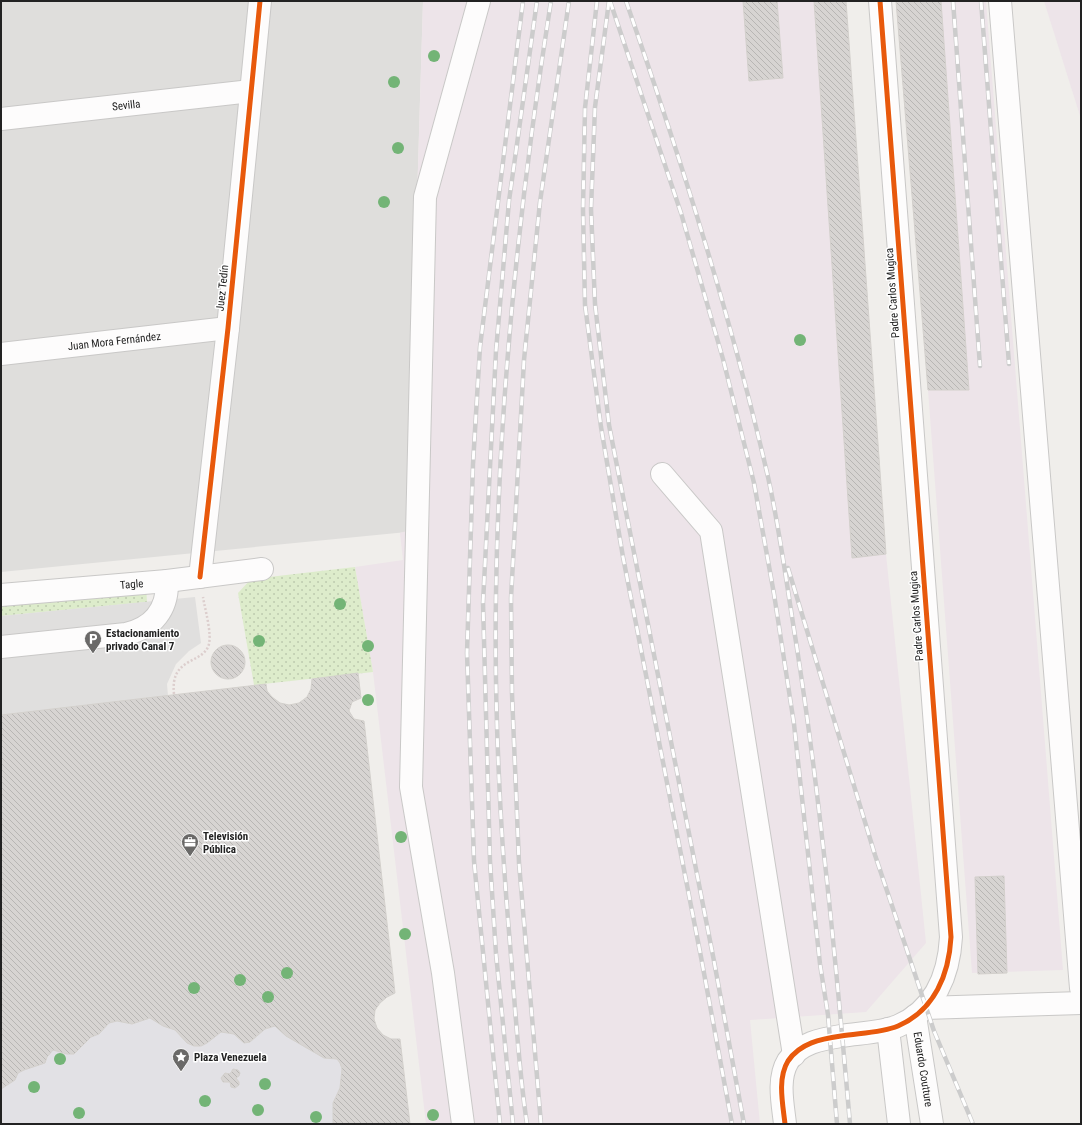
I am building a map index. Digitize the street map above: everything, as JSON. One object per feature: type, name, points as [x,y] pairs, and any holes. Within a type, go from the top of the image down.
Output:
[{"type":"street","name":"Juez Tedín","points":[[200,577],[228,328],[260,1]]},
{"type":"street","points":[[463,1124],[443,973],[411,787],[425,197],[479,1]]},
{"type":"street","name":"Padre Carlos Mugica","points":[[785,1124],[782,1086],[788,1062],[794,1055],[814,1041],[888,1029],[898,1026],[920,1012],[936,993],[943,980],[948,965],[951,937],[880,1]]},
{"type":"street","points":[[1000,1],[1081,988]]},
{"type":"street","name":"Sevilla","points":[[1,119],[251,91]]},
{"type":"street","name":"Juan Mora Fernández","points":[[1,354],[228,328]]},
{"type":"street","points":[[662,474],[711,531],[794,1055]]},
{"type":"street","name":"Tagle","points":[[1,595],[166,581],[262,569]]},
{"type":"street","points":[[1,647],[126,634],[141,630],[150,624],[160,613],[166,598],[166,581]]},
{"type":"street","points":[[920,1012],[1081,1003]]},
{"type":"street","name":"Eduardo Coutture","points":[[920,1012],[925,1076],[932,1124]]},
{"type":"street","points":[[888,1029],[900,1124]]},
{"type":"street","points":[[925,1076],[947,1124]]},
{"type":"path","points":[[174,694],[173,686],[178,671],[187,661],[204,652],[208,646],[210,638],[200,577]]},
{"type":"shaded area","points":[[1,1],[423,1],[407,532],[1,572]]},
{"type":"shaded area","points":[[423,1],[846,1],[886,554],[926,943],[866,1012],[750,1020],[760,1124],[426,1124],[373,672],[355,567],[403,560],[400,533],[407,531]]},
{"type":"shaded area","points":[[896,1],[986,1],[1063,970],[972,973],[928,390]]},
{"type":"shaded area","points":[[1044,1],[1081,1],[1081,119]]},
{"type":"shaded area","name":"Estacionamiento privado Canal 7","points":[[195,597],[201,643],[189,651],[176,664],[167,684],[168,696],[1,715],[1,616]]},
{"type":"shaded area","name":"Plaza Venezuela","points":[[150,1018],[163,1026],[175,1030],[187,1043],[194,1046],[221,1032],[234,1034],[244,1043],[250,1042],[265,1029],[275,1026],[324,1058],[337,1059],[342,1069],[340,1088],[333,1103],[333,1124],[1,1124],[1,1089],[15,1080],[18,1073],[30,1067],[45,1063],[47,1057],[53,1050],[67,1054],[74,1054],[91,1037],[99,1034],[109,1023],[117,1021],[132,1024]]},
{"type":"green space","points":[[355,567],[373,672],[254,685],[238,593],[251,579]]},
{"type":"green space","points":[[146,587],[147,602],[1,616],[1,601]]},
{"type":"building","points":[[743,1],[777,1],[783,78],[749,81]]},
{"type":"building","points":[[814,1],[846,1],[886,554],[852,558]]},
{"type":"building","points":[[896,1],[941,1],[969,390],[928,390]]},
{"type":"building","points":[[225,645],[231,645],[235,646],[242,652],[245,662],[244,669],[238,676],[231,679],[225,679],[221,678],[214,672],[211,665],[211,659],[212,655],[218,648]]},
{"type":"building","name":"Televisión Pública","points":[[358,673],[361,698],[352,702],[349,711],[354,719],[364,721],[395,993],[380,1003],[375,1010],[374,1019],[377,1028],[383,1035],[391,1039],[400,1039],[410,1124],[333,1124],[333,1103],[340,1088],[342,1069],[340,1063],[337,1059],[324,1058],[286,1036],[275,1026],[265,1029],[250,1042],[244,1043],[234,1034],[221,1032],[207,1043],[201,1046],[194,1046],[187,1043],[175,1030],[163,1026],[150,1018],[132,1024],[117,1021],[109,1023],[99,1034],[91,1037],[74,1054],[67,1054],[53,1050],[47,1057],[45,1063],[18,1073],[15,1080],[1,1089],[1,715],[266,684],[267,691],[272,697],[280,703],[289,705],[299,703],[307,697],[311,689],[312,679]]},
{"type":"building","points":[[1004,876],[1007,973],[978,974],[975,877]]},
{"type":"building","points":[[233,1069],[238,1070],[240,1073],[236,1078],[239,1085],[235,1088],[231,1087],[230,1082],[223,1082],[221,1078],[225,1073],[230,1074]]},
{"type":"railway","points":[[500,1124],[474,861],[467,653],[473,464],[480,347],[523,1]]},
{"type":"railway","points":[[513,1124],[496,954],[490,861],[483,603],[496,351],[509,201],[537,1]]},
{"type":"railway","points":[[527,1124],[521,1079],[506,900],[497,725],[496,593],[502,444],[513,296],[530,148],[551,1]]},
{"type":"railway","points":[[541,1124],[519,863],[512,694],[511,598],[524,360],[540,202],[569,1]]},
{"type":"railway","points":[[597,1],[585,108],[583,209],[585,305],[601,427],[623,557],[732,1124]]},
{"type":"railway","points":[[609,1],[595,107],[591,209],[595,304],[609,425],[714,961],[744,1124]]},
{"type":"railway","points":[[610,1],[681,213],[723,359],[754,483],[774,594],[794,724],[820,964],[828,1015],[837,1124]]},
{"type":"railway","points":[[626,1],[685,178],[721,297],[738,357],[772,497],[780,538],[813,762],[833,943],[850,1124]]},
{"type":"railway","points":[[953,1],[980,366]]},
{"type":"railway","points":[[981,1],[1009,364]]},
{"type":"railway","points":[[788,568],[875,855],[934,1031],[973,1124]]},
{"type":"cycle path","points":[[200,577],[228,328],[260,1]]},
{"type":"cycle path","points":[[785,1124],[782,1084],[785,1068],[793,1055],[805,1046],[819,1040],[884,1030],[898,1026],[911,1019],[922,1011],[931,1001],[938,989],[950,951],[951,937],[880,1]]},
{"type":"place","name":"Estacionamiento privado Canal 7","points":[[93,654]]},
{"type":"place","name":"Televisión Pública","points":[[190,857]]},
{"type":"place","name":"Plaza Venezuela","points":[[181,1072]]}]
